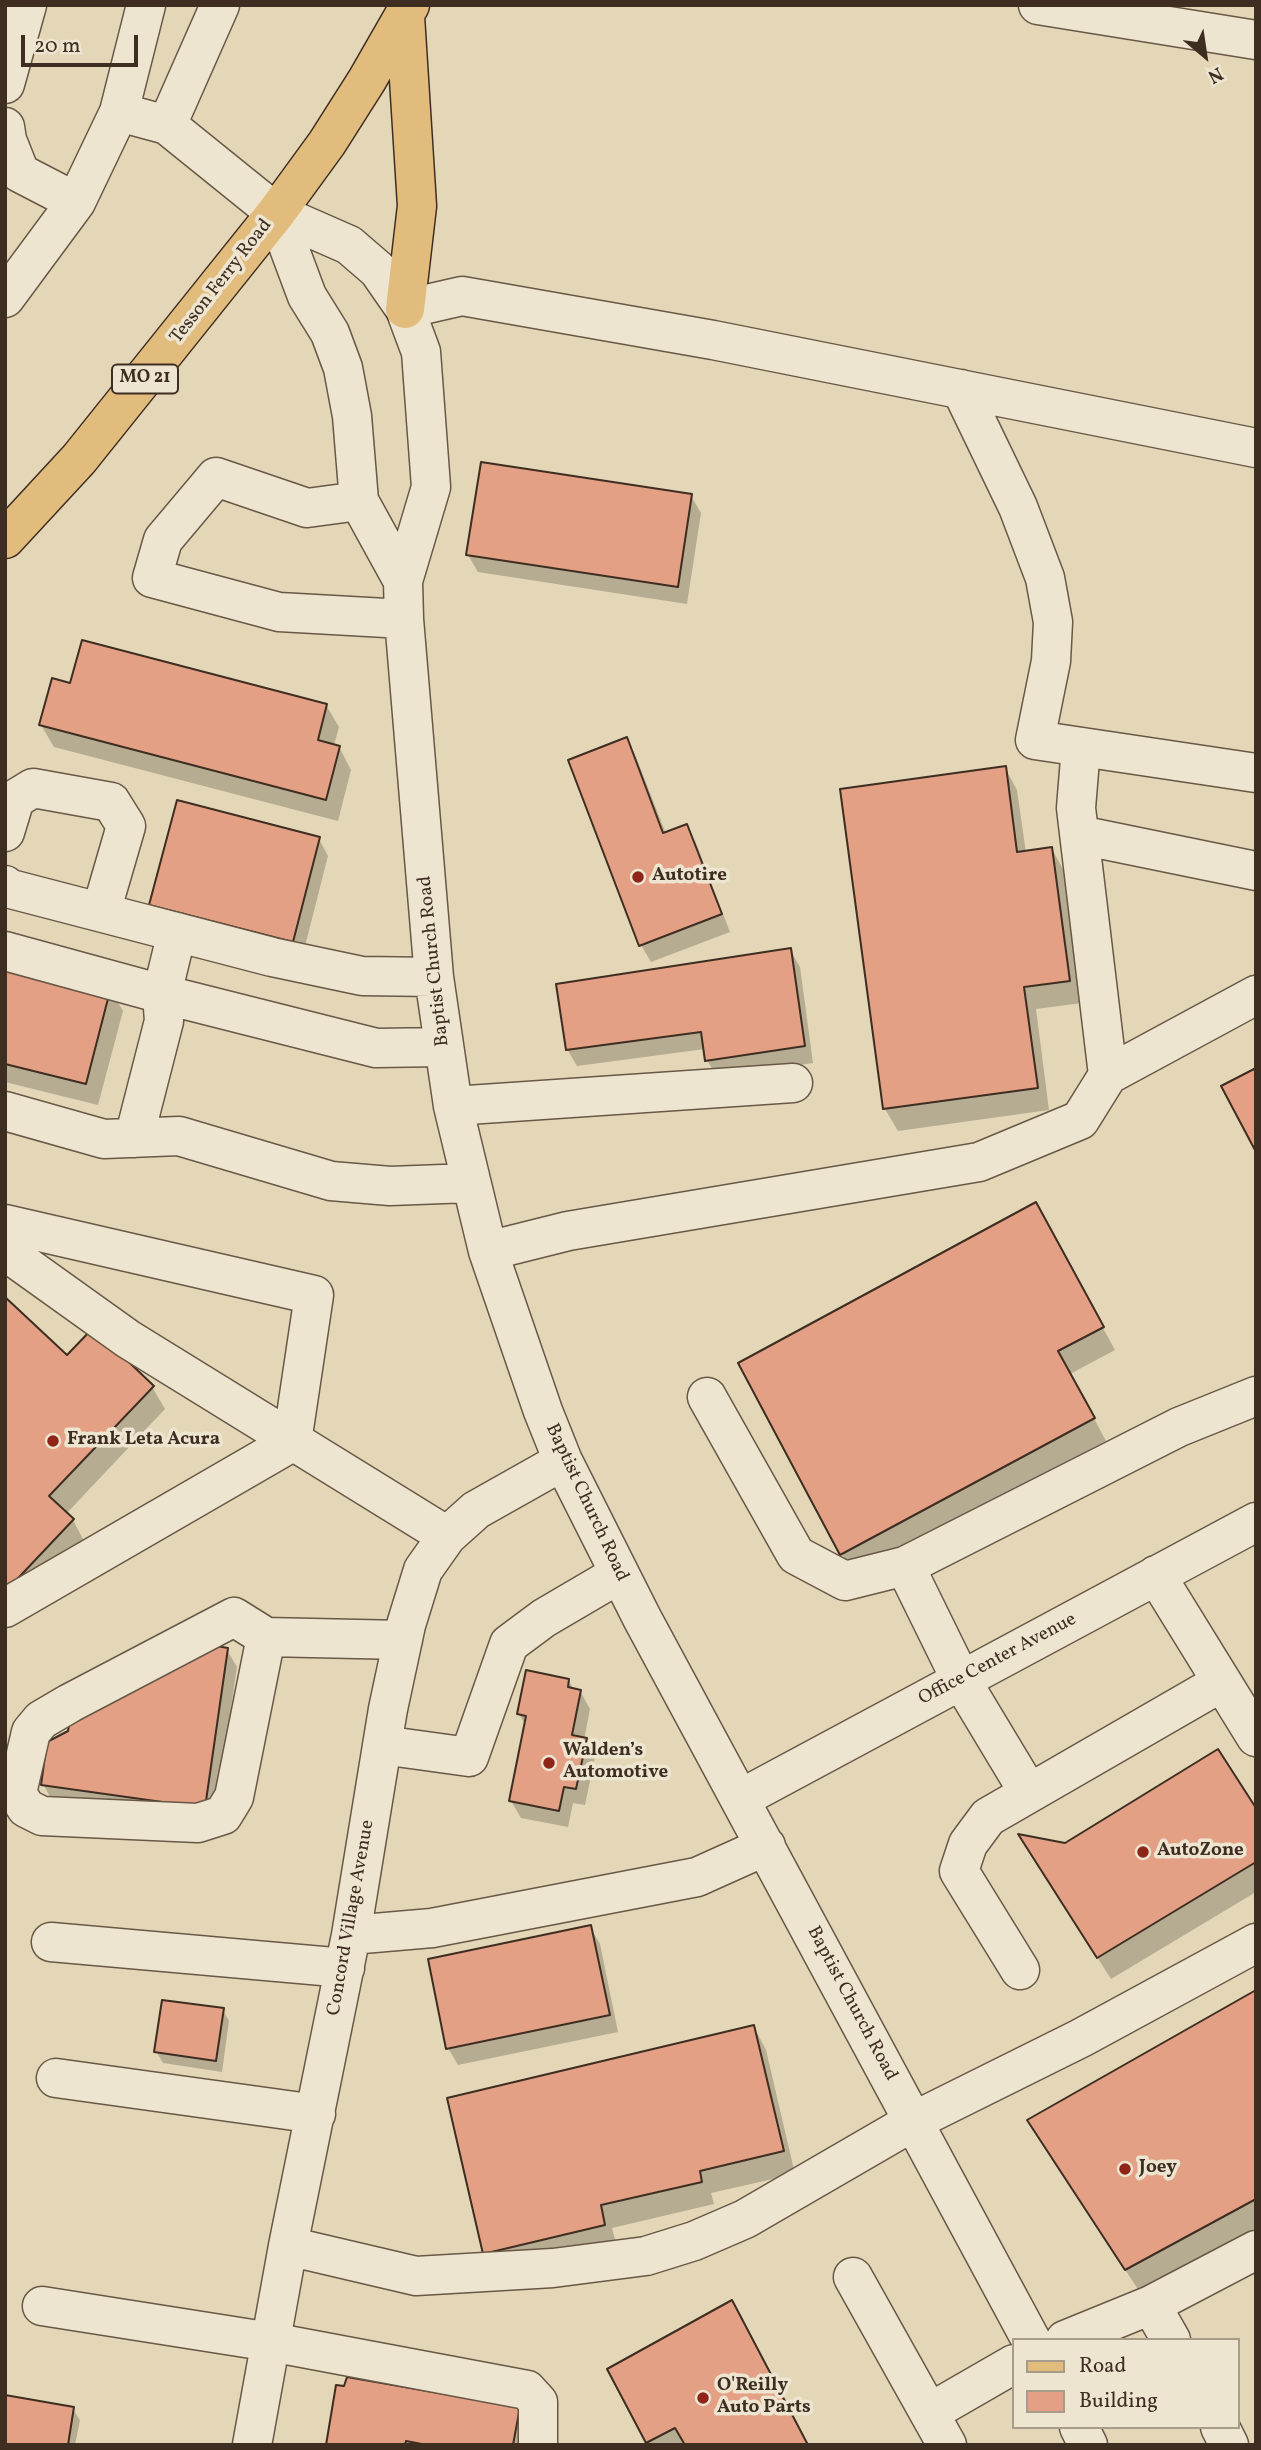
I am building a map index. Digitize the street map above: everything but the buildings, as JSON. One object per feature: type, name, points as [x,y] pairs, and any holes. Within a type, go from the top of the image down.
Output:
[{"type":"main road","name":"Tesson Ferry Road","points":[[5,538],[79,459],[276,213],[334,133],[408,10]]},
{"type":"main road","points":[[405,309],[416,206],[408,10]]},
{"type":"street","points":[[5,84],[27,5]]},
{"type":"street","points":[[5,298],[76,202],[119,113],[146,5]]},
{"type":"street","points":[[167,124],[220,5]]},
{"type":"street","points":[[1038,5],[1256,40]]},
{"type":"street","points":[[119,113],[167,124],[276,213]]},
{"type":"street","points":[[5,127],[7,140],[20,173],[76,202]]},
{"type":"street","name":"Baptist Church Road","points":[[276,213],[349,245],[378,270],[405,309],[421,352],[431,486],[402,581],[434,977],[453,1106],[470,1183],[488,1251],[521,1351],[563,1461],[619,1574],[1030,2338]]},
{"type":"street","name":"Baptist Church Road","points":[[276,213],[307,296],[330,333],[343,368],[352,416],[359,501],[402,581]]},
{"type":"street","points":[[405,309],[462,296],[713,340],[1256,448]]},
{"type":"street","points":[[961,389],[1018,507],[1045,578],[1053,622],[1051,662],[1035,740],[1256,773]]},
{"type":"street","points":[[359,501],[307,508],[216,477],[163,540],[152,579],[279,612],[404,619]]},
{"type":"street","points":[[1081,747],[1076,808],[1108,1074]]},
{"type":"street","points":[[5,832],[15,799],[33,788],[111,802],[126,826],[101,912]]},
{"type":"street","points":[[1080,835],[1256,871]]},
{"type":"street","points":[[5,885],[7,888],[272,957],[362,976],[434,977]]},
{"type":"street","points":[[134,1138],[164,1021],[162,994],[177,932]]},
{"type":"street","points":[[5,951],[376,1048],[443,1047]]},
{"type":"street","points":[[488,1251],[568,1231],[979,1162],[1080,1120],[1108,1074],[1256,995]]},
{"type":"street","points":[[453,1106],[793,1083]]},
{"type":"street","points":[[5,1111],[104,1139],[179,1136],[331,1181],[390,1186],[470,1183]]},
{"type":"street","points":[[5,1224],[314,1295],[292,1442]]},
{"type":"street","points":[[5,1251],[128,1339],[447,1536]]},
{"type":"street","points":[[707,1397],[796,1555],[845,1581],[905,1566],[1179,1427],[1256,1396]]},
{"type":"street","points":[[5,1608],[292,1442]]},
{"type":"street","name":"Concord Village Avenue","points":[[252,2445],[348,1951],[382,1745],[403,1640],[423,1570],[447,1536],[476,1510],[563,1461]]},
{"type":"street","name":"Office Center Avenue","points":[[740,1799],[1256,1522]]},
{"type":"street","points":[[905,1566],[961,1680],[1029,1793]]},
{"type":"street","points":[[382,1745],[468,1757],[509,1644],[544,1618],[619,1574]]},
{"type":"street","points":[[1156,1574],[1256,1737]]},
{"type":"street","points":[[266,1637],[234,1797],[223,1815],[198,1823],[42,1816],[26,1808],[17,1793],[31,1732],[41,1720],[234,1617],[266,1637],[403,1640]]},
{"type":"street","points":[[1020,1970],[959,1871],[968,1844],[988,1817],[1222,1682]]},
{"type":"street","points":[[51,1942],[348,1951],[432,1928],[697,1877],[766,1846]]},
{"type":"street","points":[[289,2246],[416,2276],[554,2268],[646,2256],[694,2241],[745,2219],[914,2121],[1081,2038],[1256,1943]]},
{"type":"street","points":[[56,2078],[316,2114]]},
{"type":"street","points":[[1070,2338],[1151,2305],[1256,2250]]},
{"type":"street","points":[[853,2277],[938,2429],[1012,2366]]},
{"type":"street","points":[[1151,2305],[1170,2338]]},
{"type":"street","points":[[42,2306],[271,2342],[527,2390],[538,2402],[538,2445]]},
{"type":"street","points":[[1080,2429],[1088,2445]]},
{"type":"street","points":[[1221,2429],[1229,2445]]},
{"type":"place","name":"Autotire","points":[[638,877]]},
{"type":"place","name":"Frank Leta Acura","points":[[53,1441]]},
{"type":"place","name":"Walden’s Automotive","points":[[549,1763]]},
{"type":"place","name":"AutoZone","points":[[1143,1852]]},
{"type":"place","name":"Joey","points":[[1125,2169]]},
{"type":"place","name":"O'Reilly Auto Parts","points":[[703,2398]]}]
